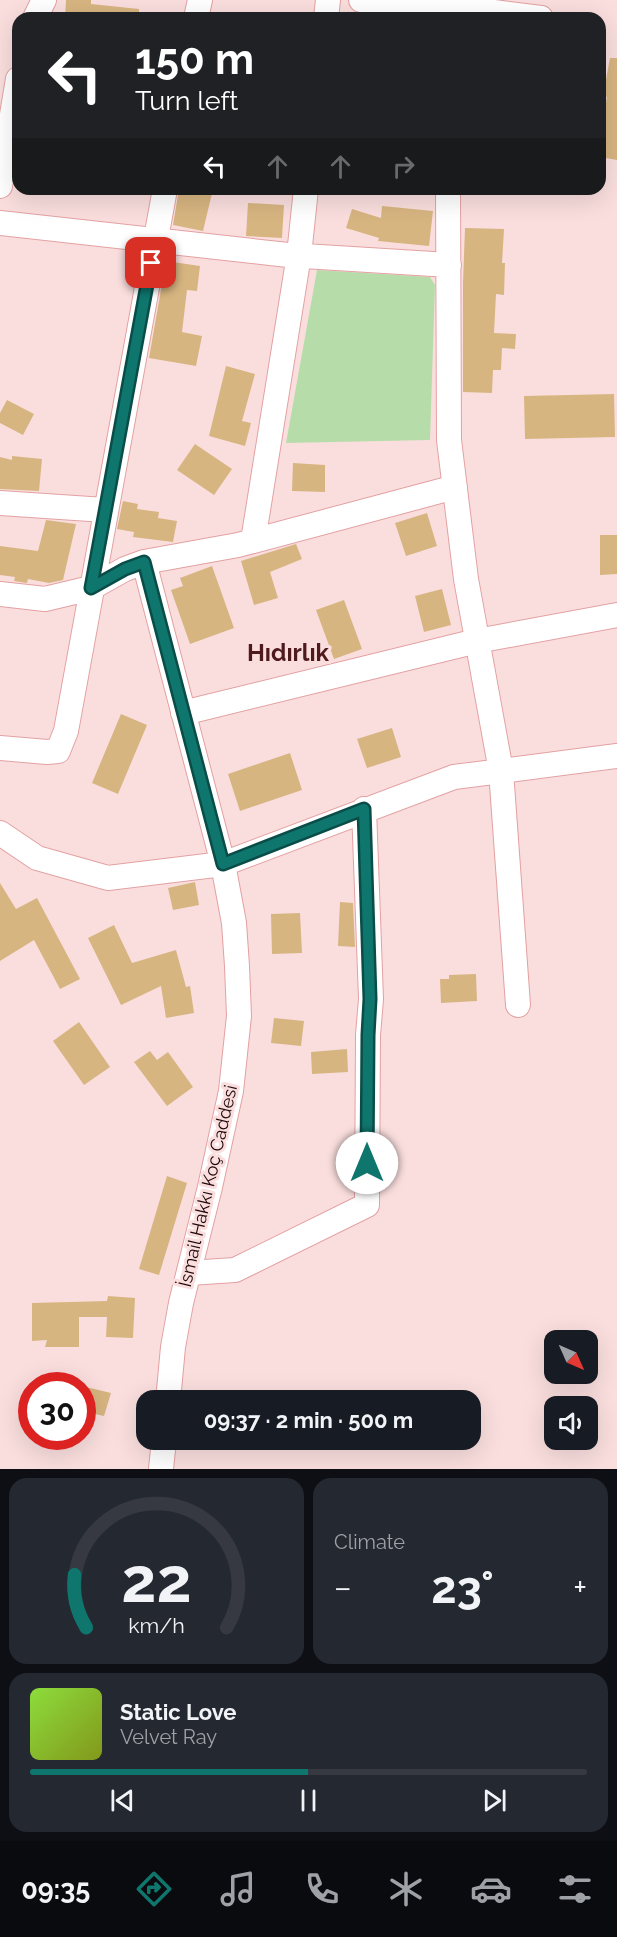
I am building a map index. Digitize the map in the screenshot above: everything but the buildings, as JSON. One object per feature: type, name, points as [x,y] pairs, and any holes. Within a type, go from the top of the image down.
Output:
[{"type":"street","points":[[361,0],[494,12]]},
{"type":"street","points":[[0,186],[12,115]]},
{"type":"street","points":[[0,748],[47,752],[58,750],[66,731],[164,195]]},
{"type":"street","points":[[253,541],[299,255],[305,195]]},
{"type":"street","points":[[448,195],[449,440],[466,579],[501,771],[518,1005]]},
{"type":"street","points":[[0,223],[299,255],[448,266]]},
{"type":"street","points":[[0,594],[45,599],[91,588],[125,569],[144,562],[253,541],[454,487]]},
{"type":"street","points":[[0,503],[105,510]]},
{"type":"street","name":"İsmail Hakkı Koç Caddesi","points":[[144,562],[223,864],[234,923],[239,1016],[225,1125],[173,1347],[169,1390]]},
{"type":"street","points":[[183,713],[477,641],[617,615]]},
{"type":"street","points":[[0,833],[37,858],[108,878],[223,864],[454,777],[617,756]]},
{"type":"street","points":[[189,1274],[235,1270],[367,1205],[370,999],[364,809]]},
{"type":"street","points":[[161,1469],[163,1450]]},
{"type":"green space","points":[[317,270],[430,277],[435,285],[430,440],[286,443]]},
{"type":"district","name":"Hıdırlık","points":[[288,653]]},
{"type":"route","points":[[151,263],[91,588],[125,569],[144,562],[223,864],[364,809],[370,999],[367,1163]]}]
